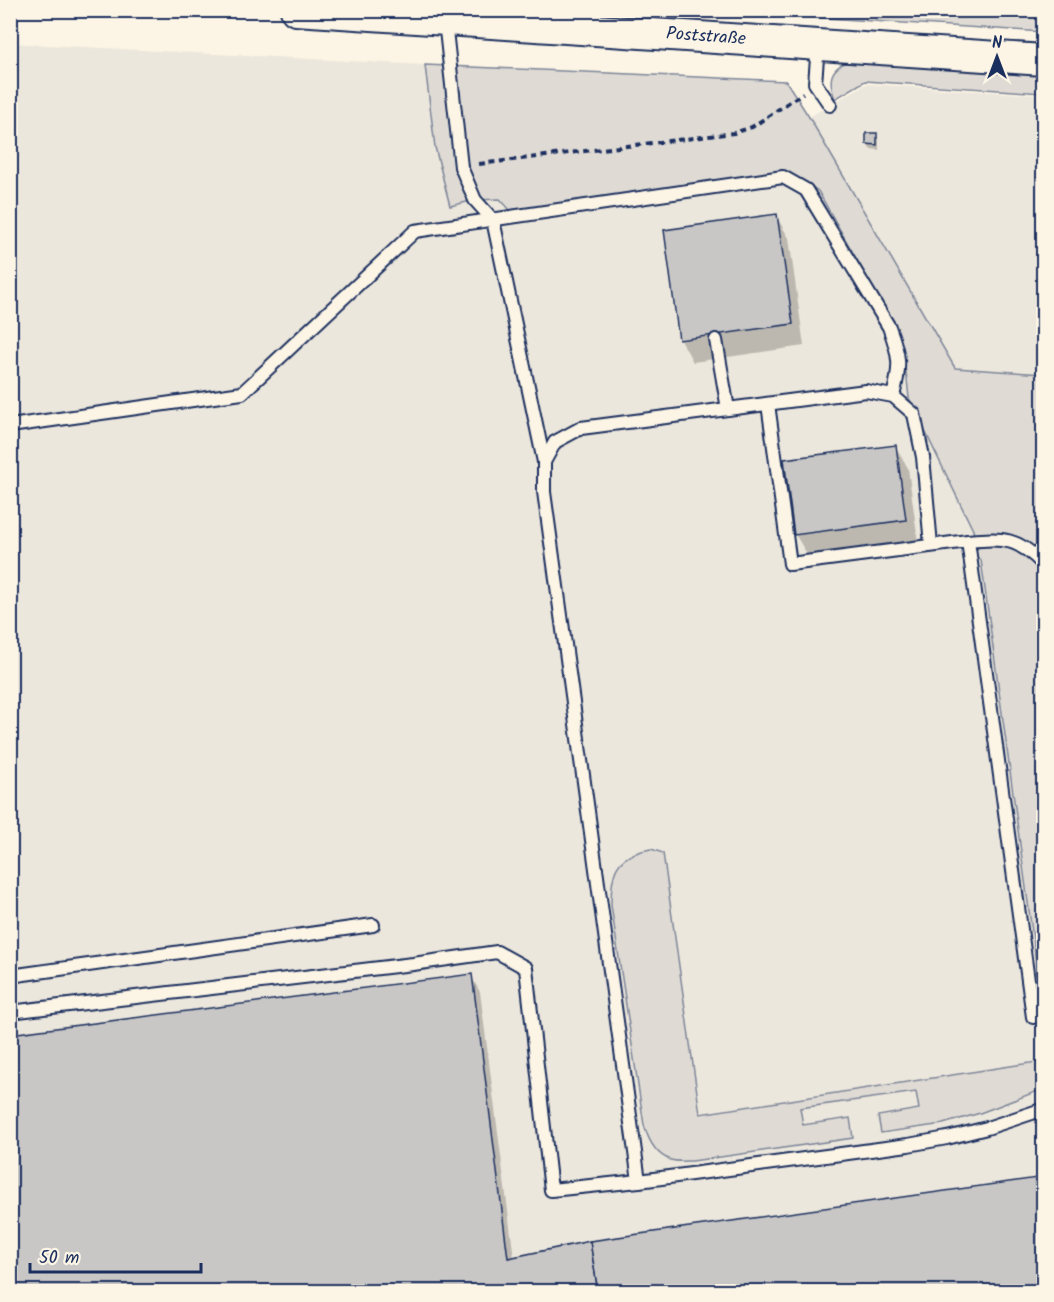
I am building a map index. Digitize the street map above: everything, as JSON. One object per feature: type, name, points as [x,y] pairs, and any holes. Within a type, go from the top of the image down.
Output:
[{"type":"street","name":"Poststraße","points":[[296,10],[1044,60]]},
{"type":"lane","points":[[445,21],[461,166],[475,200],[493,220],[544,462],[544,492],[639,1181]]},
{"type":"lane","points":[[819,45],[815,83],[830,105]]},
{"type":"lane","points":[[10,426],[242,393],[415,231],[783,177],[806,190],[889,327],[897,350],[899,374],[893,396]]},
{"type":"lane","points":[[717,340],[728,409]]},
{"type":"lane","points":[[544,462],[555,442],[581,428],[866,391],[893,396],[914,414],[923,457],[931,545]]},
{"type":"lane","points":[[768,404],[790,564],[993,539],[1009,540],[1023,546],[1044,565]]},
{"type":"lane","points":[[968,541],[1033,1017]]},
{"type":"lane","points":[[10,976],[373,925]]},
{"type":"lane","points":[[10,1012],[497,952],[525,968],[551,1190],[639,1181],[908,1145],[987,1128],[1044,1109]]},
{"type":"path","points":[[461,166],[734,133],[752,127],[815,83]]},
{"type":"shaded area","points":[[1008,10],[1043,13],[1043,32],[714,11]]},
{"type":"shaded area","points":[[10,43],[425,65],[435,147],[475,200],[813,156],[1043,540],[1043,1291],[11,1291]]},
{"type":"shaded area","points":[[850,60],[1043,72],[1043,93],[865,81],[835,99],[831,86],[832,76],[838,67]]},
{"type":"shaded area","points":[[425,65],[786,81],[955,368],[1043,374],[1043,1012],[981,560],[976,557],[975,552],[978,548],[976,538],[909,398],[904,361],[894,325],[818,191],[801,179],[783,175],[759,175],[510,210],[500,199],[475,200],[450,206],[435,147]]},
{"type":"shaded area","points":[[866,84],[1043,95],[1043,374],[955,369],[809,117]]},
{"type":"shaded area","points":[[651,849],[663,853],[700,1114],[1043,1061],[1043,1089],[980,1113],[943,1124],[881,1133],[878,1116],[919,1109],[916,1092],[800,1108],[803,1125],[850,1118],[853,1138],[692,1161],[665,1158],[653,1146],[644,1125],[611,905],[612,883],[618,867],[630,856]]},
{"type":"building","points":[[866,133],[877,133],[877,145],[866,144]]},
{"type":"building","points":[[777,214],[793,324],[679,340],[664,230]]},
{"type":"building","points":[[896,445],[906,520],[794,535],[784,459]]},
{"type":"building","points":[[472,974],[508,1258],[590,1241],[598,1292],[10,1292],[10,1034]]},
{"type":"building","points":[[1044,1177],[1044,1292],[598,1292],[590,1241]]}]
